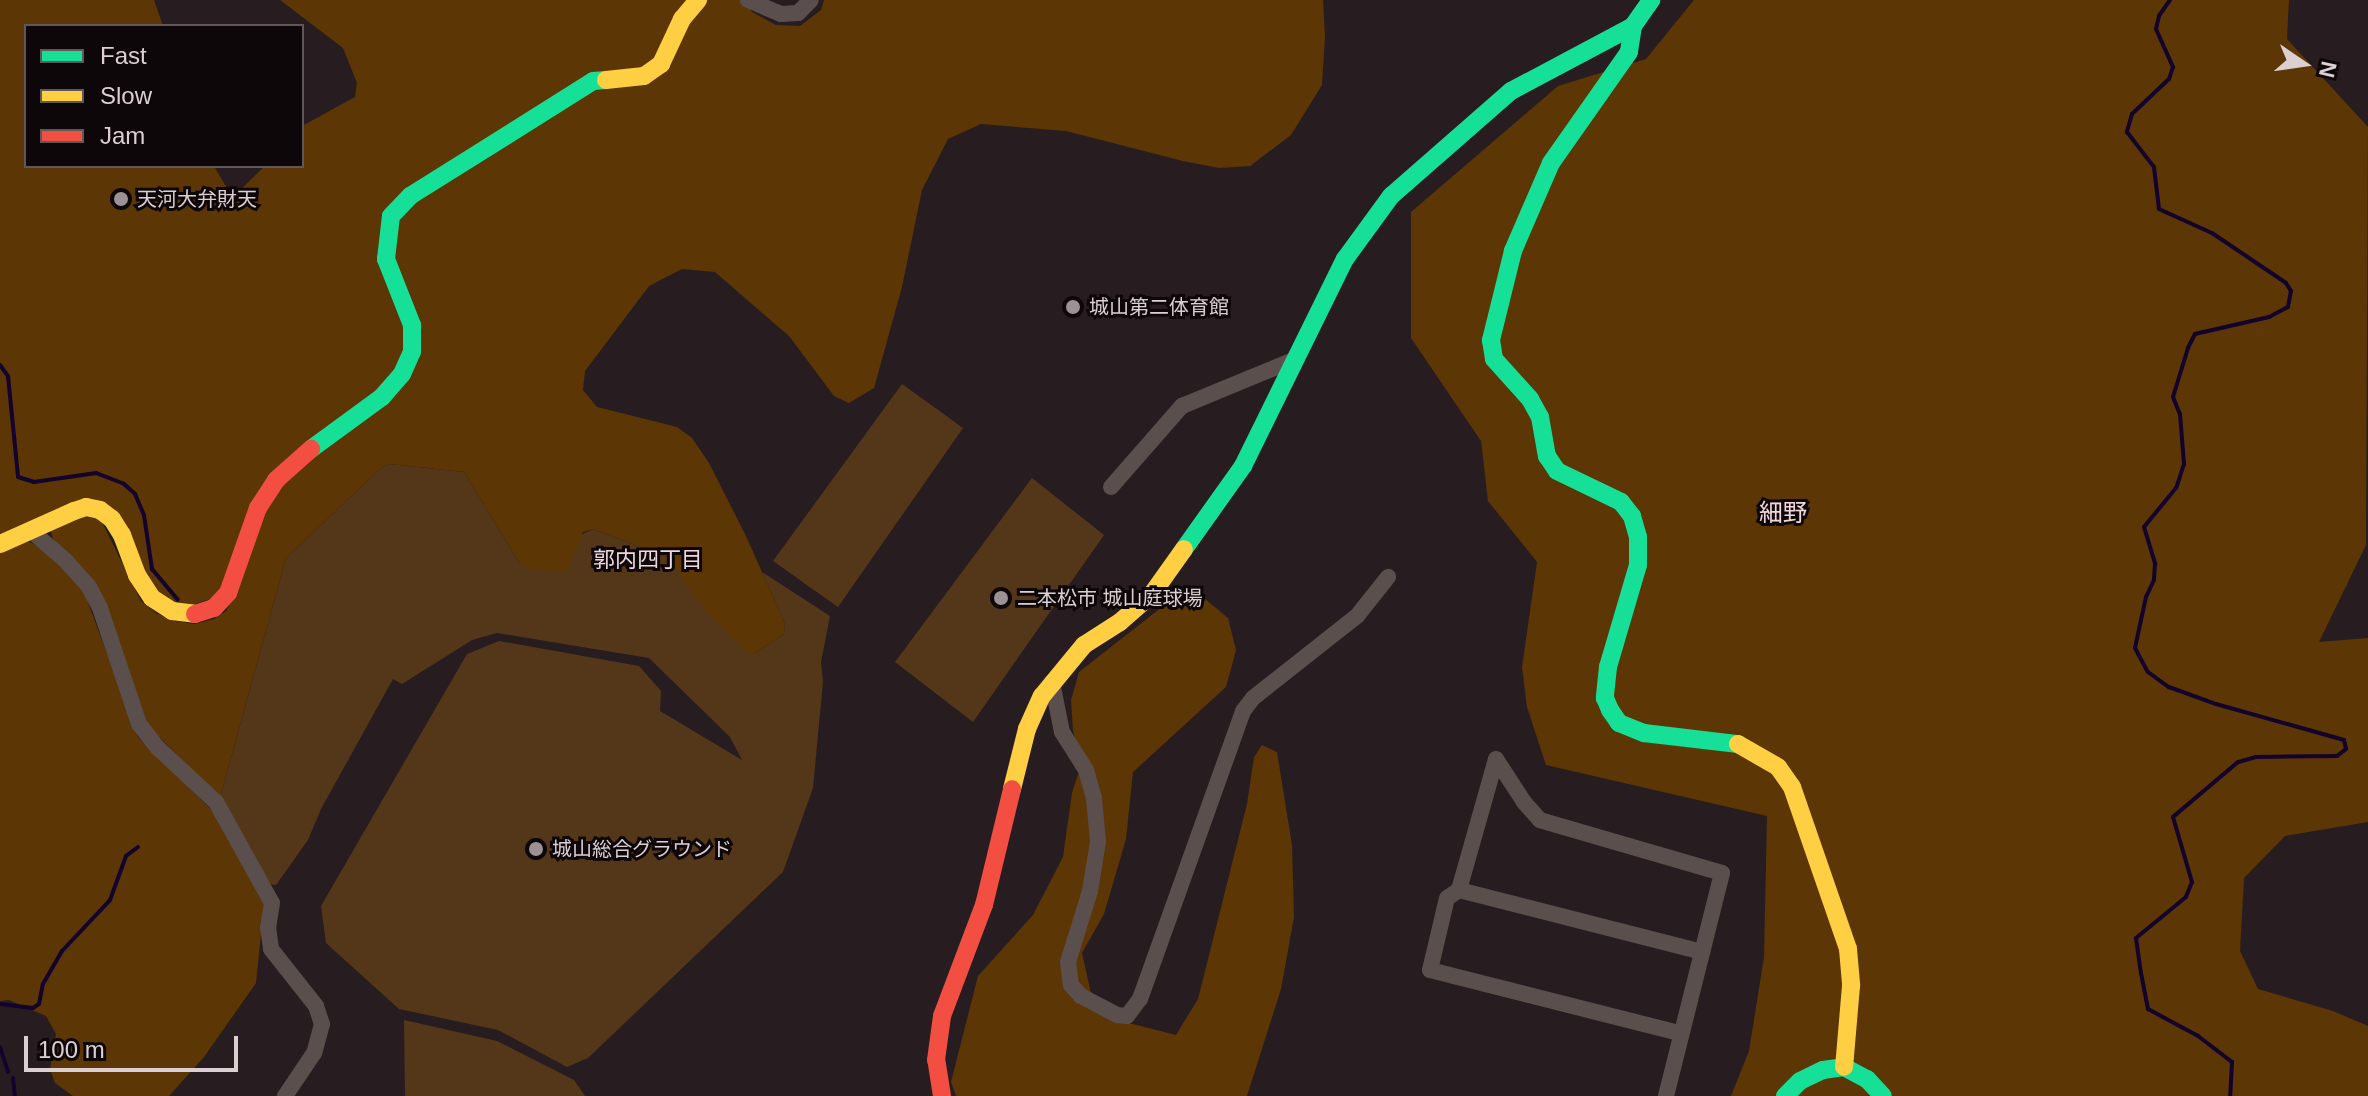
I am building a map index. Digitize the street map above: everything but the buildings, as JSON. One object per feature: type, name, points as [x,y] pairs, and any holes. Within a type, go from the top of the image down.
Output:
[{"type":"street","points":[[0,544],[86,507],[100,510],[112,519],[122,535],[137,575],[152,598],[172,611],[194,614],[214,608],[228,593],[244,555],[258,508],[276,480],[307,452],[382,397],[402,374],[412,352],[412,325],[386,259],[386,238],[391,216],[410,196],[593,81],[644,76],[661,64],[682,19],[698,0]]},
{"type":"street","points":[[748,0],[781,14],[798,13],[811,0]]},
{"type":"street","points":[[1651,0],[1633,26],[1629,52],[1551,163],[1527,217],[1500,297],[1491,340],[1494,359],[1530,399],[1540,417],[1547,456],[1557,471],[1621,502],[1632,516],[1638,537],[1638,565],[1608,667],[1605,698],[1619,723],[1644,733],[1742,744],[1778,767],[1792,787],[1848,949],[1851,986],[1844,1067]]},
{"type":"street","points":[[942,1096],[936,1060],[942,1016],[984,905],[1027,729],[1052,682],[1084,645],[1120,622],[1152,594],[1243,466],[1345,259],[1391,196],[1511,91],[1571,56],[1633,26]]},
{"type":"street","points":[[1111,487],[1182,406],[1296,359]]},
{"type":"street","points":[[30,530],[65,560],[89,587],[100,608],[139,724],[158,748],[216,802],[272,903],[268,927],[271,949],[316,1006],[322,1024],[314,1053],[285,1096]]},
{"type":"street","points":[[1052,682],[1062,732],[1086,770],[1094,798],[1098,842],[1090,891],[1068,962],[1071,985],[1081,996],[1117,1015],[1127,1016],[1140,999],[1243,711],[1253,698],[1357,616],[1388,577]]},
{"type":"street","points":[[1666,1096],[1679,1033],[1722,873],[1540,820],[1524,802],[1496,759],[1459,890],[1447,898],[1430,970],[1679,1033]]},
{"type":"street","points":[[1459,890],[1702,952]]},
{"type":"street","points":[[1785,1096],[1800,1081],[1823,1070],[1844,1067],[1867,1079],[1883,1096]]},
{"type":"shaded area","points":[[0,0],[154,0],[162,24],[24,24],[24,168],[215,168],[228,190],[236,194],[263,168],[304,168],[304,125],[355,97],[357,83],[343,48],[280,0],[743,0],[752,12],[776,25],[800,26],[821,10],[824,0],[1323,0],[1325,37],[1322,85],[1291,135],[1250,166],[1219,168],[1066,131],[981,124],[948,139],[922,190],[902,287],[874,388],[849,403],[834,396],[789,336],[715,272],[682,269],[649,286],[585,371],[583,390],[597,407],[677,427],[692,438],[709,463],[785,624],[784,634],[755,653],[746,652],[704,609],[667,557],[593,529],[583,532],[568,569],[561,572],[526,568],[520,564],[464,472],[390,464],[382,467],[286,558],[220,798],[148,726],[104,600],[89,576],[53,541],[51,531],[56,525],[78,517],[100,518],[141,601],[156,613],[175,621],[195,624],[214,619],[226,611],[239,589],[192,605],[167,601],[146,577],[124,522],[108,506],[96,502],[86,500],[0,535]]},
{"type":"shaded area","points":[[1694,0],[2289,0],[2287,39],[2368,127],[2366,545],[2319,642],[2368,638],[2368,822],[2285,836],[2244,878],[2240,951],[2258,989],[2333,1011],[2368,1026],[2368,1096],[1731,1096],[1749,1051],[1764,957],[1767,816],[1546,765],[1527,707],[1522,667],[1537,562],[1488,501],[1481,441],[1411,338],[1411,212],[1558,86],[1646,59]]},
{"type":"shaded area","points":[[902,384],[963,428],[838,607],[773,561]]},
{"type":"shaded area","points":[[390,464],[464,472],[520,564],[593,529],[667,557],[755,653],[784,634],[785,624],[762,572],[830,616],[821,662],[823,682],[813,788],[783,872],[588,1058],[567,1067],[498,1030],[399,1009],[326,943],[321,906],[467,654],[499,641],[639,666],[661,691],[660,711],[742,760],[730,737],[649,658],[497,633],[472,640],[402,684],[393,679],[321,809],[308,840],[276,885],[269,884],[220,798],[286,558],[382,467]]},
{"type":"shaded area","name":"二本松市 城山庭球場","points":[[1032,478],[1104,535],[973,722],[895,662]]},
{"type":"shaded area","points":[[28,541],[50,553],[83,589],[138,737],[217,815],[264,905],[256,983],[204,1057],[169,1096],[73,1096],[55,1083],[50,1069],[56,1034],[46,1016],[9,1000],[0,1001],[0,552]]},
{"type":"shaded area","points":[[1204,598],[1228,618],[1236,650],[1226,687],[1133,772],[1126,839],[1104,914],[1082,953],[1094,1007],[1121,1021],[1176,1035],[1198,999],[1247,804],[1254,757],[1262,745],[1277,752],[1292,845],[1294,917],[1281,989],[1247,1096],[956,1096],[951,1082],[978,976],[1033,915],[1063,857],[1072,793],[1082,762],[1073,731],[1071,700],[1079,672],[1162,607]]},
{"type":"shaded area","points":[[404,1020],[497,1041],[574,1080],[585,1096],[405,1096]]},
{"type":"waterway","points":[[2170,0],[2159,16],[2156,29],[2173,67],[2169,79],[2132,114],[2127,132],[2154,167],[2159,209],[2212,233],[2286,283],[2291,291],[2288,307],[2269,317],[2195,334],[2188,348],[2173,397],[2180,414],[2184,464],[2176,488],[2144,527],[2155,564],[2154,580],[2146,597],[2135,648],[2148,672],[2169,687],[2216,704],[2344,740],[2346,749],[2337,756],[2256,757],[2238,762],[2173,817],[2192,882],[2186,897],[2136,938],[2148,1009],[2198,1036],[2232,1062],[2230,1096]]},
{"type":"waterway","points":[[0,365],[8,376],[18,477],[34,482],[96,473],[124,484],[135,494],[144,515],[152,569],[178,600]]},
{"type":"waterway","points":[[0,1004],[33,1008],[39,1004],[43,984],[62,951],[110,900],[126,856],[138,847]]},
{"type":"waterway","points":[[0,1047],[8,1072]]},
{"type":"waterway","points":[[13,1078],[15,1096]]},
{"type":"traffic: fast","points":[[1184,549],[1243,466],[1345,259],[1391,196],[1511,91],[1633,26],[1651,0]]},
{"type":"traffic: fast","points":[[1633,26],[1629,52],[1551,163],[1513,251],[1491,340],[1494,359],[1530,399],[1540,417],[1547,456],[1557,471],[1621,502],[1632,516],[1638,537],[1638,565],[1608,667],[1605,698],[1610,710],[1619,723],[1644,733],[1738,744]]},
{"type":"traffic: fast","points":[[311,449],[382,397],[402,374],[412,352],[412,325],[386,259],[391,216],[410,196],[593,81],[606,80]]},
{"type":"traffic: fast","points":[[1785,1096],[1800,1081],[1823,1070],[1844,1067],[1867,1079],[1883,1096]]},
{"type":"traffic: slow","points":[[606,80],[644,76],[661,64],[682,19],[698,0]]},
{"type":"traffic: slow","points":[[0,544],[74,511],[86,507],[100,510],[112,519],[122,535],[137,575],[152,598],[172,611],[195,614]]},
{"type":"traffic: slow","points":[[1012,789],[1027,729],[1042,696],[1084,645],[1120,622],[1152,594],[1184,549]]},
{"type":"traffic: slow","points":[[1738,744],[1778,767],[1792,787],[1848,949],[1851,986],[1844,1067]]},
{"type":"traffic: jam","points":[[195,614],[214,608],[228,593],[258,508],[276,480],[311,449]]},
{"type":"traffic: jam","points":[[942,1096],[936,1060],[942,1016],[984,905],[1012,789]]},
{"type":"place","name":"天河大弁財天","points":[[121,199]]},
{"type":"place","name":"城山第二体育館","points":[[1073,307]]},
{"type":"place","name":"二本松市 城山庭球場","points":[[1001,598]]},
{"type":"place","name":"城山総合グラウンド","points":[[536,849]]},
{"type":"district","name":"細野","points":[[1783,513]]},
{"type":"district","name":"郭内四丁目","points":[[648,560]]}]
